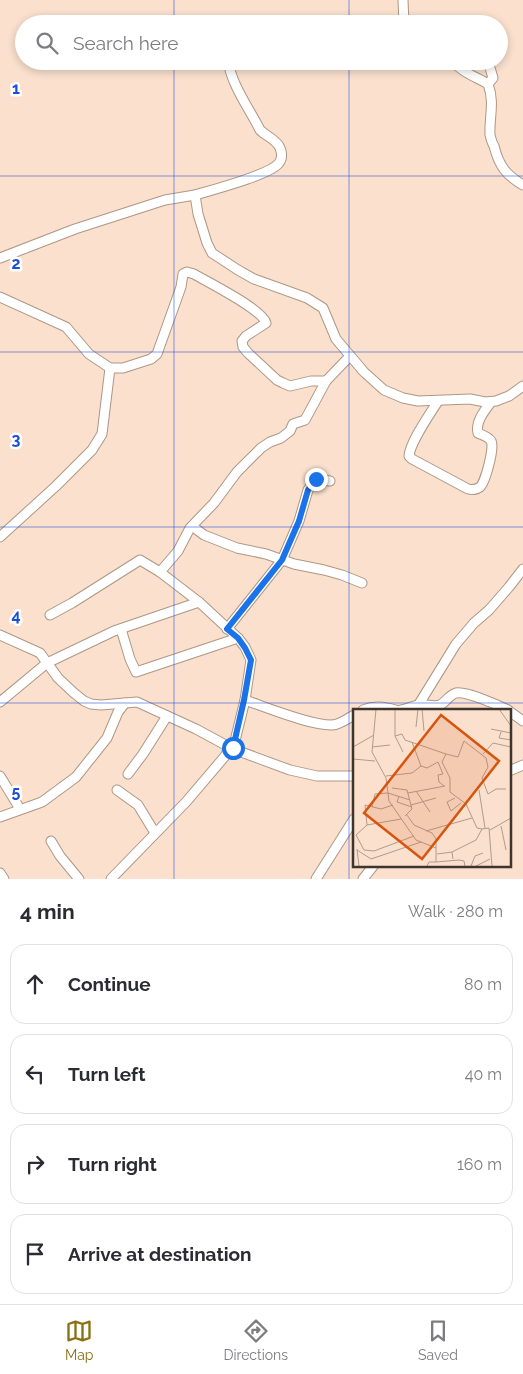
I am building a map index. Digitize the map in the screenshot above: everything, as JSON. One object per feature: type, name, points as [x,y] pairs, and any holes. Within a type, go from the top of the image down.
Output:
[{"type":"street","points":[[403,0],[404,15]]},
{"type":"street","points":[[1,260],[75,229],[165,200],[225,187],[275,167],[282,159],[278,143],[260,130],[230,70]]},
{"type":"street","points":[[463,70],[488,84],[491,92],[492,111],[490,136],[495,152],[502,168],[511,179],[523,186]]},
{"type":"street","points":[[488,84],[493,78],[491,70]]},
{"type":"street","points":[[195,195],[206,242],[212,252],[238,270],[270,285],[307,298],[323,308],[336,339],[370,379],[384,390],[402,398],[418,401],[470,399],[491,402],[509,396],[523,386]]},
{"type":"street","points":[[0,297],[66,327],[89,354],[110,368],[123,368],[151,359],[157,354],[181,287],[183,274],[187,272],[194,274],[254,308],[265,318],[266,323],[242,340],[243,346],[277,380],[290,386],[311,381],[326,381]]},
{"type":"street","points":[[160,572],[178,551],[192,526],[214,503],[236,472],[261,448],[290,431],[293,424],[305,420],[326,381],[350,356]]},
{"type":"street","points":[[0,537],[92,450],[102,434],[110,368]]},
{"type":"street","points":[[438,401],[409,452],[409,456],[468,490],[480,487],[485,480],[493,446],[490,440],[478,432],[476,428],[491,402]]},
{"type":"street","points":[[227,629],[282,560],[299,521],[308,490],[316,479],[330,481]]},
{"type":"street","points":[[192,526],[204,535],[219,541],[294,564],[342,575],[362,583]]},
{"type":"street","points":[[50,616],[140,560],[160,572],[199,602],[238,638],[251,660],[244,700],[231,748],[186,802],[111,879]]},
{"type":"street","points":[[419,704],[456,644],[474,623],[489,610],[523,569]]},
{"type":"street","points":[[0,702],[47,663],[121,629],[199,602]]},
{"type":"street","points":[[121,629],[136,672],[238,638]]},
{"type":"street","points":[[0,635],[40,653],[58,678],[84,701],[91,704],[101,706],[137,702],[231,748],[290,770],[317,776],[353,776]]},
{"type":"street","points":[[407,709],[419,704],[429,706],[440,705],[448,697],[461,693],[493,703],[505,709]]},
{"type":"street","points":[[244,700],[301,720],[326,725],[336,725],[353,716]]},
{"type":"street","points":[[0,818],[42,802],[76,777],[107,738],[118,712],[125,703]]},
{"type":"street","points":[[366,709],[381,706],[392,709]]},
{"type":"street","points":[[510,712],[523,721]]},
{"type":"street","points":[[128,774],[167,716]]},
{"type":"street","points":[[510,771],[523,765]]},
{"type":"street","points":[[0,776],[20,809]]},
{"type":"street","points":[[117,790],[138,805],[155,834]]},
{"type":"street","points":[[316,879],[353,821]]},
{"type":"street","points":[[51,841],[60,856],[79,879]]},
{"type":"street","points":[[364,879],[373,866]]},
{"type":"street","points":[[0,874],[4,879]]},
{"type":"route","points":[[233,748],[251,660],[238,638],[227,629],[282,560],[299,521],[308,490],[316,479]]}]
